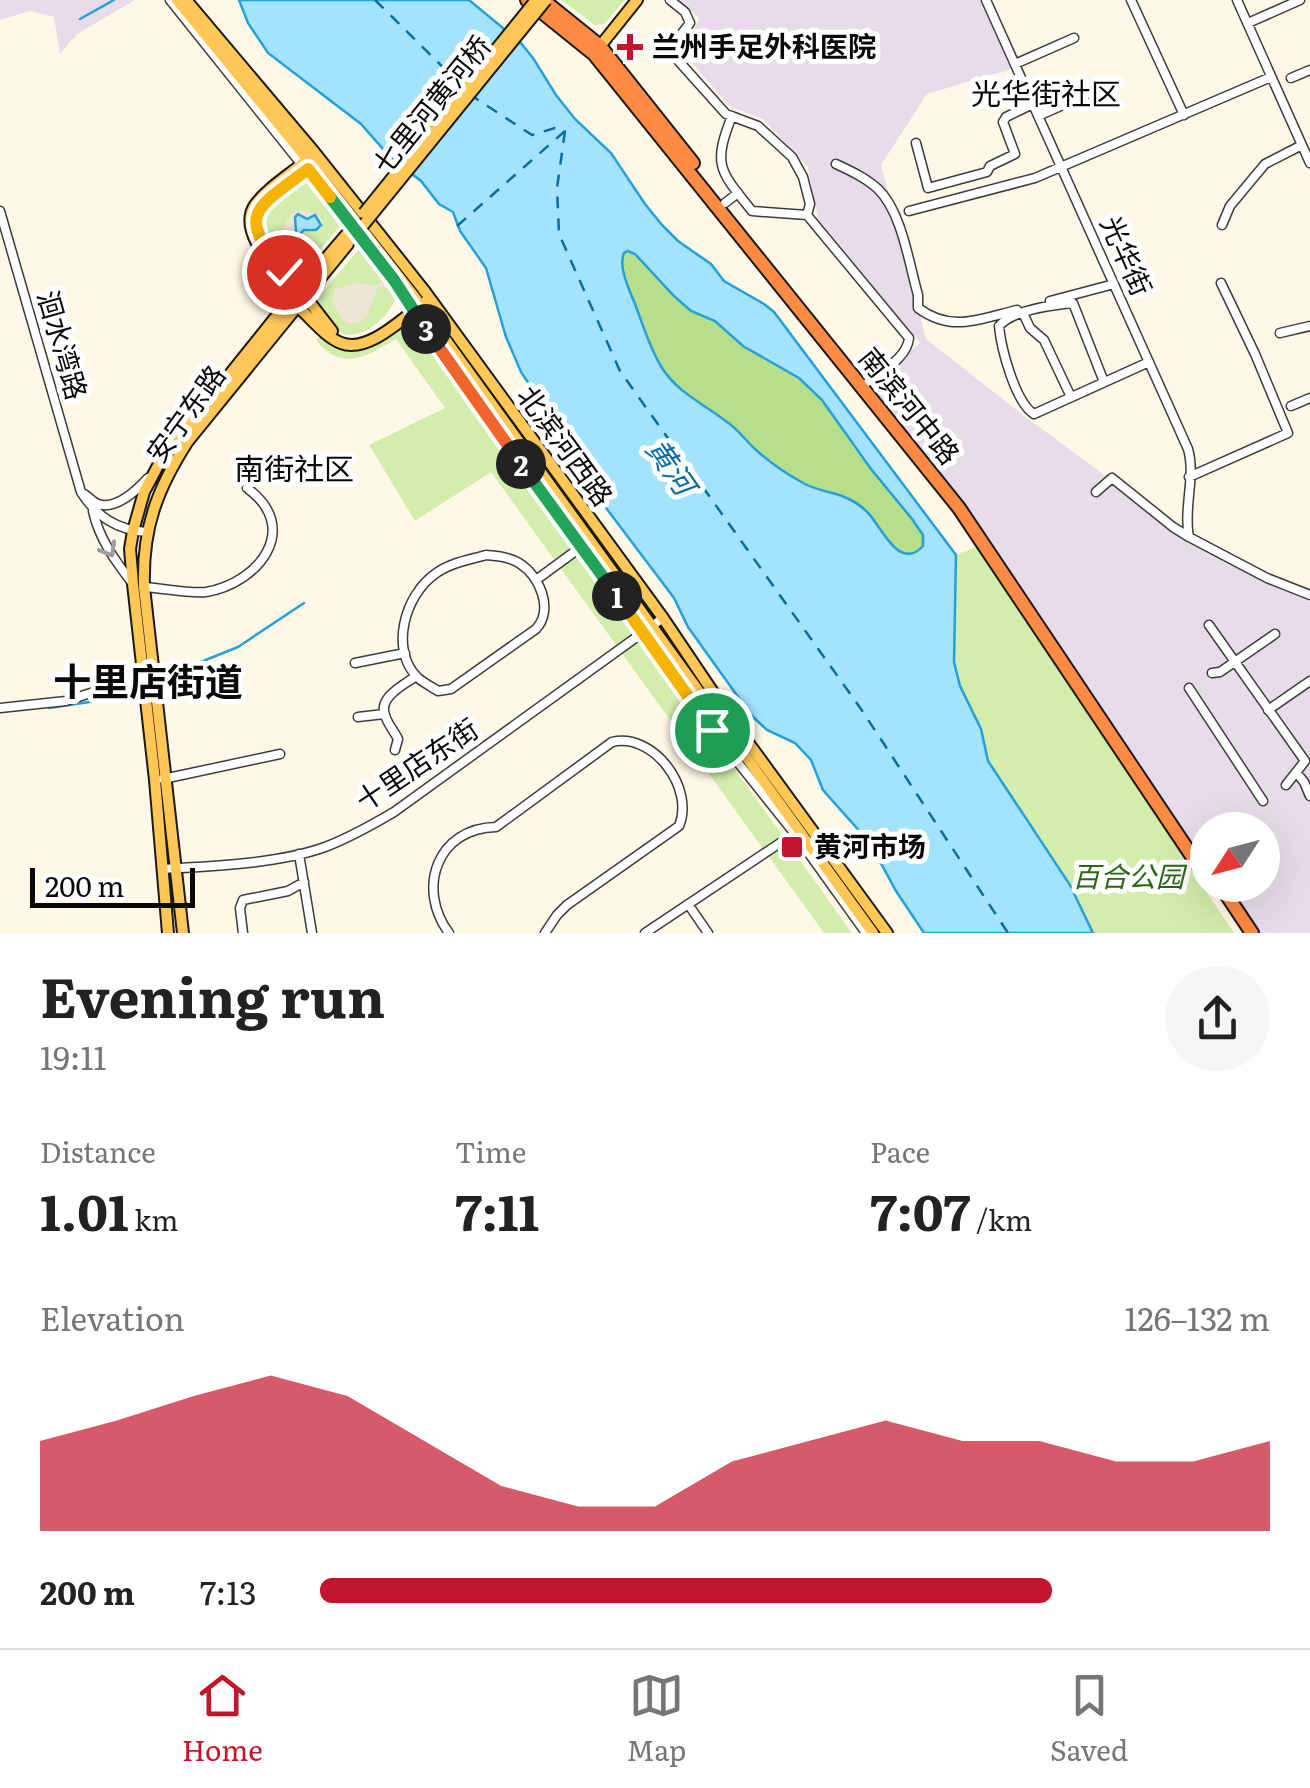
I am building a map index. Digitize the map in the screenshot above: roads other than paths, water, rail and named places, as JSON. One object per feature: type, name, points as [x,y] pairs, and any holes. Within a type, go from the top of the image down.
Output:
[{"type":"highway","name":"南滨河中路","points":[[527,0],[597,50],[959,508],[1190,854]]},
{"type":"highway","name":"南滨河中路","points":[[542,0],[597,50],[965,503],[1190,840]]},
{"type":"highway","name":"南滨河中路","points":[[1222,902],[1242,933]]},
{"type":"highway","points":[[1231,902],[1252,933]]},
{"type":"main road","name":"北滨河西路","points":[[174,0],[311,162]]},
{"type":"main road","name":"北滨河西路","points":[[186,0],[663,618],[887,933]]},
{"type":"main road","name":"七里河黄河桥","points":[[300,297],[542,0]]},
{"type":"main road","points":[[597,50],[637,0]]},
{"type":"main road","points":[[311,162],[256,204],[250,223],[256,244],[327,334],[340,343],[355,346],[370,342],[419,300]]},
{"type":"main road","points":[[138,586],[130,549],[144,492],[154,470],[180,434],[300,297]]},
{"type":"main road","name":"安宁东路","points":[[182,933],[138,586],[147,532],[157,495],[188,440],[300,297]]},
{"type":"main road","name":"北滨河西路","points":[[419,300],[648,629],[869,933]]},
{"type":"main road","name":"安宁东路","points":[[160,779],[168,933]]},
{"type":"street","points":[[670,0],[685,12],[690,23],[672,46],[674,56],[726,114],[758,126],[792,156],[810,204],[807,215]]},
{"type":"street","name":"光华街","points":[[986,0],[1188,449],[1189,537]]},
{"type":"street","points":[[1131,0],[1184,115]]},
{"type":"street","points":[[1238,0],[1310,163]]},
{"type":"street","points":[[1248,23],[1299,0]]},
{"type":"street","points":[[1015,64],[1074,38]]},
{"type":"street","points":[[1291,78],[1310,70]]},
{"type":"street","points":[[908,211],[1035,178],[1271,76]]},
{"type":"street","points":[[1038,116],[1108,85]]},
{"type":"street","points":[[916,143],[928,188],[987,172],[990,166],[1016,154],[1004,122],[1006,117],[1033,104]]},
{"type":"street","points":[[732,116],[719,160],[723,173],[752,211],[807,215],[909,338],[904,353],[868,382]]},
{"type":"street","points":[[1222,225],[1230,206],[1265,164],[1302,145]]},
{"type":"street","points":[[311,162],[419,300],[422,324],[581,547],[648,629]]},
{"type":"street","points":[[836,164],[873,185],[894,211],[918,295],[918,308],[934,319],[968,321],[1114,284]]},
{"type":"street","points":[[725,203],[738,193]]},
{"type":"street","name":"洄水湾路","points":[[0,211],[81,492],[117,564],[138,586]]},
{"type":"street","points":[[1190,476],[1288,433],[1221,283]]},
{"type":"street","points":[[1104,382],[1073,303],[1022,313],[999,326],[1006,360],[1022,400],[1034,414],[1149,362]]},
{"type":"street","points":[[1022,313],[1030,328],[1044,340],[1071,398]]},
{"type":"street","points":[[1280,333],[1310,326]]},
{"type":"street","points":[[1291,406],[1310,398]]},
{"type":"street","points":[[81,492],[106,505],[136,491],[154,470]]},
{"type":"street","points":[[1096,492],[1112,478],[1189,537],[1267,578],[1310,595]]},
{"type":"street","points":[[138,586],[204,592],[240,578],[265,558],[272,539],[270,516],[265,505],[247,488]]},
{"type":"street","points":[[93,511],[133,531],[147,532]]},
{"type":"street","points":[[536,580],[581,547]]},
{"type":"street","points":[[486,556],[504,556],[520,563],[536,580],[542,590],[545,614],[536,629],[450,689],[438,690],[416,676],[403,641],[404,622],[423,584],[437,572],[486,556]]},
{"type":"street","name":"十里店东街","points":[[163,869],[299,854],[342,840],[384,818],[663,618]]},
{"type":"street","points":[[1209,625],[1305,761],[1286,784]]},
{"type":"street","points":[[1212,673],[1220,672],[1275,634]]},
{"type":"street","points":[[354,663],[406,653]]},
{"type":"street","points":[[395,750],[398,739],[384,714],[384,704],[416,676]]},
{"type":"street","points":[[0,708],[66,701],[148,681]]},
{"type":"street","points":[[1268,710],[1310,681]]},
{"type":"street","points":[[1189,688],[1263,801]]},
{"type":"street","points":[[358,717],[384,714]]},
{"type":"street","points":[[449,933],[432,898],[434,876],[442,855],[457,839],[482,827],[496,827],[612,742],[630,741],[650,750],[667,766],[678,786],[683,815],[679,826],[567,905],[545,933]]},
{"type":"street","points":[[160,779],[280,754]]},
{"type":"street","points":[[1296,772],[1310,796]]},
{"type":"street","points":[[645,933],[797,832]]},
{"type":"street","points":[[299,854],[312,933]]},
{"type":"street","points":[[243,933],[243,900],[288,892],[304,882]]},
{"type":"street","points":[[688,904],[708,933]]},
{"type":"water","name":"黄河","points":[[239,0],[469,0],[520,42],[556,95],[611,153],[662,225],[711,264],[724,281],[774,312],[956,555],[954,662],[960,686],[981,729],[988,761],[1070,885],[1093,933],[924,933],[870,843],[823,790],[811,760],[795,743],[767,730],[751,715],[688,627],[674,598],[582,476],[551,417],[521,372],[506,337],[486,268],[460,231],[453,212],[439,204],[421,181],[391,158],[361,124],[268,53],[248,23]],"holes":[[[624,253],[635,254],[691,311],[715,321],[743,346],[799,378],[822,400],[912,519],[923,535],[923,546],[914,553],[899,551],[859,505],[785,472],[676,384],[654,353],[625,278]]]},
{"type":"water","points":[[298,214],[307,219],[315,215],[321,225],[316,230],[304,230],[294,240],[296,246],[286,263],[283,259],[287,241],[296,232]]},
{"type":"waterway","points":[[80,19],[114,0]]},
{"type":"waterway","points":[[549,435],[560,428]]},
{"type":"waterway","points":[[156,680],[238,647],[304,603]]},
{"type":"waterway","points":[[49,708],[103,700],[140,687]]},
{"type":"place","name":"兰州手足外科医院","points":[[630,47]]},
{"type":"place","name":"黄河市场","points":[[792,847]]},
{"type":"district","name":"光华街社区","points":[[1046,95]]},
{"type":"district","name":"南街社区","points":[[294,470]]},
{"type":"district","name":"十里店街道","points":[[148,683]]},
{"type":"park label","name":"百合公园","points":[[1128,877]]}]
